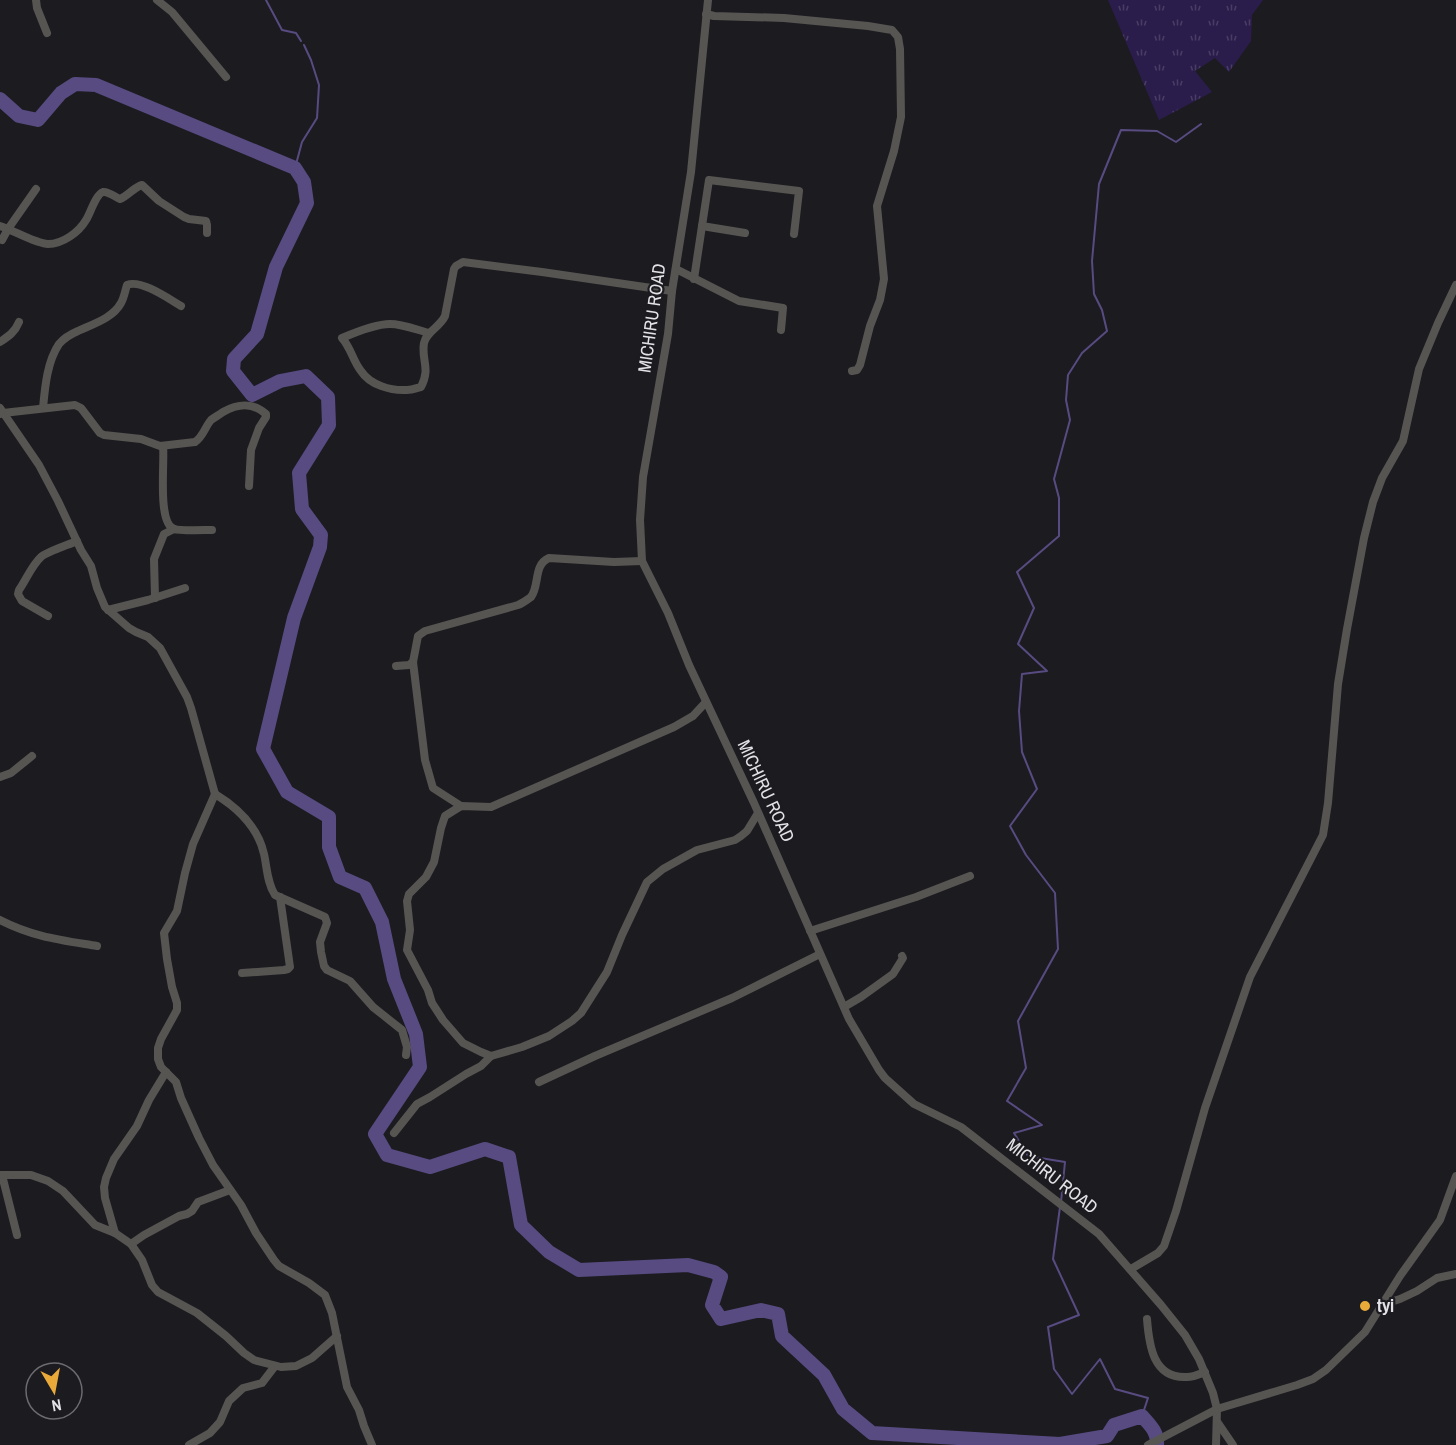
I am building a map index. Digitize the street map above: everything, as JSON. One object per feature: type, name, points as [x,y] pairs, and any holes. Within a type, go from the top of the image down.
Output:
[{"type":"street","points":[[36,0],[47,33]]},
{"type":"street","points":[[157,0],[172,12],[226,77]]},
{"type":"street","name":"MICHIRU ROAD","points":[[708,0],[691,171],[672,291],[668,334],[643,477],[640,520],[642,561],[668,613],[819,954],[844,1007],[879,1070],[914,1104],[961,1127],[1099,1234],[1131,1269],[1185,1335],[1205,1372],[1217,1408],[1216,1445]]},
{"type":"street","points":[[706,14],[868,26],[892,30],[898,37],[901,117],[894,151],[877,206],[884,279],[860,365],[852,371]]},
{"type":"street","points":[[694,279],[708,180],[799,191],[794,234]]},
{"type":"street","points":[[4,227],[42,244],[61,242],[83,224],[102,192],[120,199],[141,185],[184,218],[206,221],[207,233]]},
{"type":"street","points":[[2,240],[4,227],[36,189]]},
{"type":"street","points":[[702,226],[746,233]]},
{"type":"street","points":[[429,333],[393,324],[342,338],[347,343],[362,374],[370,381],[379,386],[408,390],[421,387],[425,379],[423,344],[429,333],[442,322],[445,316],[454,269],[463,262],[672,291]]},
{"type":"street","points":[[676,269],[739,301],[783,308],[781,330]]},
{"type":"street","points":[[43,408],[48,374],[60,344],[66,337],[95,324],[115,310],[122,302],[129,284],[157,291],[181,306]]},
{"type":"street","points":[[1131,1269],[1158,1253],[1164,1246],[1205,1108],[1250,977],[1323,835],[1328,803],[1338,684],[1364,538],[1382,478],[1403,441],[1419,369],[1456,285]]},
{"type":"street","points":[[0,342],[10,336],[19,322]]},
{"type":"street","points":[[1,412],[75,405],[81,408],[100,433],[141,439],[163,446],[190,444],[198,441],[210,421],[233,407],[244,405],[253,407],[264,412],[266,417],[259,428],[251,450],[249,486]]},
{"type":"street","points":[[1,412],[39,465],[91,566],[105,607],[129,628],[148,637],[160,648],[189,702],[215,794],[233,807],[256,831],[264,852],[272,890],[279,897],[325,917],[327,923],[320,942],[324,966],[327,970],[350,981],[373,1007],[402,1030],[407,1047],[406,1055]]},
{"type":"street","points":[[163,446],[165,517],[168,525],[174,529]]},
{"type":"street","points":[[155,598],[154,559],[164,534],[174,529],[212,530]]},
{"type":"street","points":[[48,616],[22,601],[18,594],[41,557],[77,541]]},
{"type":"street","points":[[642,561],[614,562],[549,558],[544,560],[540,566],[529,599],[518,605],[421,633],[418,636],[413,662],[425,760],[434,788],[460,806],[491,807],[674,727],[693,716],[706,702]]},
{"type":"street","points":[[108,609],[155,598],[184,588]]},
{"type":"street","points":[[396,666],[409,665],[413,662]]},
{"type":"street","points":[[0,777],[11,773],[32,756]]},
{"type":"street","points":[[215,794],[193,844],[177,911],[164,933],[165,951],[177,1010],[158,1048],[159,1063],[176,1082],[213,1165],[274,1260],[279,1266],[325,1295],[332,1313],[347,1387],[359,1410],[372,1445]]},
{"type":"street","points":[[460,806],[445,816],[434,862],[426,877],[410,894],[407,901],[410,930],[406,950],[443,1020],[463,1043],[491,1056]]},
{"type":"street","points":[[394,1132],[417,1104],[481,1066],[491,1056],[549,1036],[576,1017],[607,972],[647,882],[663,869],[698,850],[735,840],[741,836],[758,813]]},
{"type":"street","points":[[810,931],[916,897],[970,876]]},
{"type":"street","points":[[242,973],[284,970],[290,967],[279,897]]},
{"type":"street","points":[[0,920],[49,938],[97,946]]},
{"type":"street","points":[[539,1082],[732,998],[819,954]]},
{"type":"street","points":[[844,1007],[892,974],[903,958],[902,956]]},
{"type":"street","points":[[115,1233],[105,1198],[106,1178],[114,1159],[137,1126],[166,1072]]},
{"type":"street","points":[[17,1235],[1,1175],[31,1175],[48,1181],[63,1191],[95,1224],[115,1233],[131,1244],[158,1292],[197,1313],[254,1360],[288,1367],[306,1362],[336,1336]]},
{"type":"street","points":[[1148,1445],[1217,1408],[1297,1385],[1313,1379],[1326,1370],[1365,1332],[1384,1304],[1400,1276],[1440,1220],[1456,1176]]},
{"type":"street","points":[[131,1244],[179,1216],[188,1214],[198,1202],[230,1190]]},
{"type":"street","points":[[1384,1304],[1417,1291],[1437,1278],[1456,1274]]},
{"type":"street","points":[[1147,1319],[1151,1350],[1158,1366],[1165,1372],[1187,1377],[1205,1372]]},
{"type":"street","points":[[189,1445],[210,1433],[220,1422],[229,1401],[243,1388],[262,1383],[275,1366]]},
{"type":"street","points":[[1217,1422],[1233,1445]]},
{"type":"green space","points":[[1108,0],[1263,0],[1252,15],[1251,41],[1229,72],[1215,58],[1195,71],[1212,92],[1159,120]]},
{"type":"waterway","points":[[266,0],[282,30],[296,33],[301,41]]},
{"type":"waterway","points":[[295,168],[302,142],[317,118],[319,85],[304,45]]},
{"type":"waterway","points":[[0,99],[19,116],[38,120],[61,93],[75,84],[96,85],[295,168],[304,182],[307,203],[276,267],[257,334],[234,359],[233,371],[252,395],[280,381],[306,376],[328,397],[329,425],[299,473],[302,509],[321,535],[320,547],[294,618],[263,749],[287,792],[329,817],[329,847],[340,877],[365,888],[382,922],[394,979],[416,1034],[420,1067],[375,1134],[387,1155],[430,1167],[485,1149],[509,1157],[521,1225],[549,1252],[579,1270],[688,1265],[714,1272],[721,1277],[712,1305],[721,1319],[761,1310],[778,1314],[782,1336],[824,1375],[843,1409],[872,1433],[1060,1444],[1107,1436],[1114,1425],[1142,1416],[1155,1432],[1157,1445]]},
{"type":"waterway","points":[[1061,1202],[1065,1162],[1028,1156],[1014,1133],[1042,1125],[1007,1101],[1026,1068],[1018,1021],[1058,949],[1055,893],[1026,855],[1010,826],[1037,789],[1022,752],[1019,711],[1022,674],[1047,671],[1018,644],[1034,608],[1017,572],[1059,536],[1059,498],[1054,479],[1070,420],[1066,400],[1068,375],[1082,353],[1107,331],[1102,310],[1094,294],[1092,261],[1099,184],[1121,130],[1157,131],[1176,142],[1201,124]]},
{"type":"waterway","points":[[1060,1207],[1053,1259],[1079,1315],[1048,1327],[1054,1369],[1072,1394],[1100,1359],[1115,1389],[1148,1398],[1142,1416]]},
{"type":"place","name":"tyi","points":[[1365,1306]]}]
